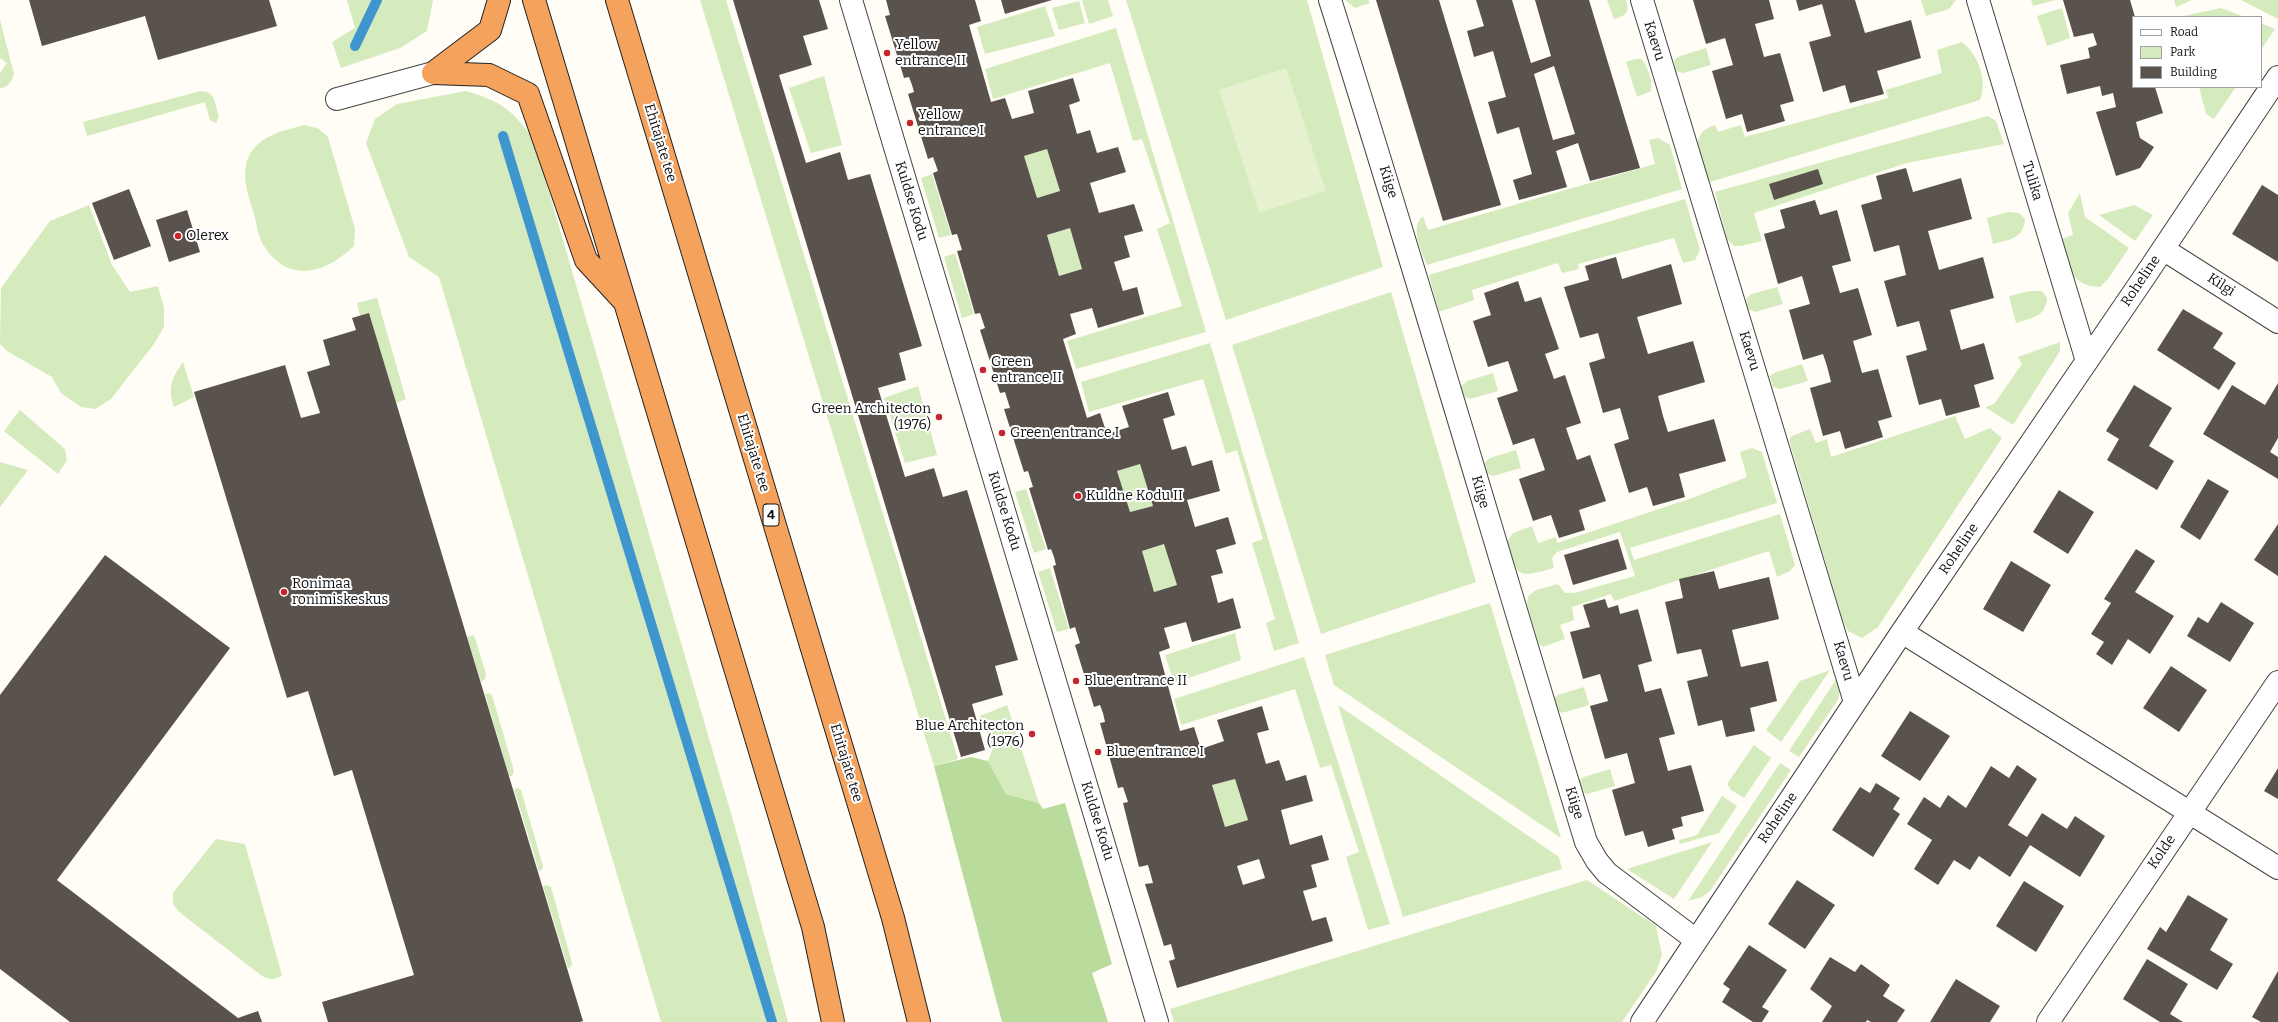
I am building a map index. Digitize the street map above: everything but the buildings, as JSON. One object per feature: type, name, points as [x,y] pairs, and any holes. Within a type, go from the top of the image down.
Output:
[{"type":"highway","points":[[432,73],[490,30],[499,0]]},
{"type":"highway","points":[[534,0],[813,927],[833,1022]]},
{"type":"highway","name":"Ehitajate tee","points":[[617,0],[893,918],[919,1022]]},
{"type":"highway","points":[[432,73],[489,75],[528,94],[586,260],[626,302]]},
{"type":"street","name":"Kuldse Kodu","points":[[851,0],[1157,1022]]},
{"type":"street","name":"Kiige","points":[[1330,0],[1416,273],[1508,586],[1586,842],[1597,861],[1607,873],[1696,940]]},
{"type":"street","name":"Kaevu","points":[[1642,0],[1855,702]]},
{"type":"street","name":"Tulika","points":[[1978,0],[2087,361]]},
{"type":"street","points":[[337,99],[432,73]]},
{"type":"street","name":"Roheline","points":[[1643,1022],[1696,940],[1902,632],[2163,249],[2278,77]]},
{"type":"street","name":"Kilgi","points":[[2163,249],[2278,322]]},
{"type":"street","points":[[1902,632],[2278,868]]},
{"type":"street","name":"Kolde","points":[[2048,1022],[2188,812],[2278,682]]},
{"type":"green space","points":[[347,0],[433,0],[427,31],[400,48],[341,68],[332,42],[355,28]]},
{"type":"green space","points":[[700,0],[726,0],[958,759],[934,766]]},
{"type":"green space","points":[[1082,0],[1108,0],[1113,16],[1089,24]]},
{"type":"green space","points":[[1126,0],[1307,0],[1383,267],[1226,320]]},
{"type":"green space","points":[[1345,0],[1368,0],[1370,3],[1355,8]]},
{"type":"green space","points":[[1607,0],[1626,0],[1628,8],[1626,13],[1614,19]]},
{"type":"green space","points":[[1921,0],[1956,0],[1949,9],[1926,16]]},
{"type":"green space","points":[[2031,0],[2056,0],[2033,6]]},
{"type":"green space","points":[[2174,0],[2192,0],[2176,7]]},
{"type":"green space","points":[[2241,0],[2278,0],[2278,19]]},
{"type":"green space","points":[[1079,1],[1085,23],[1059,30],[1052,8]]},
{"type":"green space","points":[[1045,6],[1055,36],[985,54],[977,27]]},
{"type":"green space","points":[[2062,8],[2070,38],[2047,46],[2037,16]]},
{"type":"green space","points":[[2221,8],[2242,16],[2184,16]]},
{"type":"green space","points":[[0,20],[14,74],[9,84],[3,88],[0,88],[0,73],[7,63],[0,58]]},
{"type":"green space","points":[[2262,23],[2275,29],[2262,48]]},
{"type":"green space","points":[[1116,28],[1206,332],[1076,369],[1067,341],[1182,306],[1157,229],[1170,223],[1142,139],[1133,141],[1110,63],[993,99],[985,69]]},
{"type":"green space","points":[[1962,42],[1973,53],[1980,68],[1983,85],[1980,100],[1710,182],[1701,157],[1698,141],[1706,129],[1715,125],[1718,132],[1741,125],[1745,137],[1888,98],[1886,90],[1942,73],[1937,50]]},
{"type":"green space","points":[[1706,48],[1711,65],[1683,73],[1676,71],[1674,60],[1680,56]]},
{"type":"green space","points":[[1641,59],[1644,62],[1651,79],[1651,91],[1637,97],[1626,62]]},
{"type":"green space","points":[[1286,68],[1326,191],[1259,213],[1219,90]]},
{"type":"green space","points":[[824,76],[842,145],[811,153],[789,88]]},
{"type":"green space","points":[[2199,88],[2235,88],[2214,119],[2206,114]]},
{"type":"green space","points":[[201,91],[210,93],[214,100],[219,117],[216,123],[210,120],[205,102],[87,136],[83,122]]},
{"type":"green space","points":[[466,91],[504,107],[518,120],[533,138],[735,827],[788,1022],[661,1022],[439,277],[409,257],[366,143],[375,119],[397,104]]},
{"type":"green space","points":[[1988,116],[1996,121],[2004,144],[1907,163],[1754,213],[1762,241],[1741,246],[1734,246],[1727,239],[1715,192]]},
{"type":"green space","points":[[305,125],[319,129],[328,137],[355,229],[354,246],[332,263],[308,271],[296,270],[285,266],[274,258],[264,246],[259,235],[245,178],[247,161],[257,145],[273,134]]},
{"type":"green space","points":[[1658,138],[1670,145],[1682,189],[1427,265],[1420,247],[1417,233],[1417,226],[1423,216],[1428,230],[1655,164],[1649,140]]},
{"type":"green space","points":[[1047,149],[1060,191],[1037,198],[1024,156]]},
{"type":"green space","points":[[932,174],[951,235],[939,238],[921,178]]},
{"type":"green space","points":[[2080,193],[2085,217],[2129,248],[2108,279],[2100,287],[2089,286],[2076,278],[2068,265],[2061,239],[2073,235],[2068,213]]},
{"type":"green space","points":[[1685,199],[1700,250],[1695,260],[1683,263],[1674,238],[1578,264],[1579,269],[1562,273],[1558,263],[1472,290],[1474,300],[1439,312],[1429,275]]},
{"type":"green space","points":[[89,205],[112,265],[130,292],[158,286],[164,308],[164,327],[154,344],[111,399],[95,409],[81,407],[61,393],[52,377],[7,351],[0,344],[1,288],[50,221]]},
{"type":"green space","points":[[2134,205],[2153,215],[2135,241],[2099,215]]},
{"type":"green space","points":[[2008,212],[2019,213],[2025,219],[2022,231],[2011,239],[1993,244],[1987,218]]},
{"type":"green space","points":[[1070,228],[1082,269],[1059,276],[1047,235]]},
{"type":"green space","points":[[955,253],[974,314],[962,318],[944,257]]},
{"type":"green space","points":[[1777,287],[1783,304],[1755,312],[1748,309],[1746,299],[1751,294]]},
{"type":"green space","points":[[2030,291],[2042,291],[2047,298],[2044,310],[2033,318],[2016,323],[2009,296]]},
{"type":"green space","points":[[1391,292],[1476,582],[1321,634],[1232,345]]},
{"type":"green space","points":[[377,298],[406,399],[396,403],[369,313],[360,316],[357,303]]},
{"type":"green space","points":[[2060,342],[2060,351],[2013,425],[1985,407],[1994,404],[2022,364],[2018,357]]},
{"type":"green space","points":[[1210,343],[1299,643],[1274,651],[1266,623],[1275,619],[1252,543],[1263,539],[1237,450],[1226,454],[1203,379],[1089,412],[1081,382]]},
{"type":"green space","points":[[183,362],[194,397],[174,407],[171,394],[173,378]]},
{"type":"green space","points":[[1802,364],[1808,381],[1780,389],[1773,387],[1770,376],[1776,372]]},
{"type":"green space","points":[[1493,373],[1498,391],[1470,399],[1463,396],[1461,386],[1467,381]]},
{"type":"green space","points":[[918,386],[937,455],[905,463],[884,398]]},
{"type":"green space","points":[[20,410],[65,449],[67,460],[58,474],[4,431]]},
{"type":"green space","points":[[1955,416],[1965,439],[1990,428],[2002,438],[1878,627],[1862,638],[1848,631],[1843,621],[1789,440],[1792,436],[1810,429],[1816,443],[1827,439],[1831,457]]},
{"type":"green space","points":[[1752,448],[1762,452],[1777,503],[1630,548],[1634,560],[1780,514],[1795,565],[1790,571],[1777,577],[1769,551],[1614,601],[1611,594],[1572,607],[1574,620],[1560,625],[1565,639],[1543,647],[1539,644],[1527,604],[1528,596],[1536,590],[1558,584],[1565,593],[1574,593],[1635,576],[1620,532],[1557,552],[1552,558],[1554,568],[1526,574],[1521,573],[1517,569],[1507,542],[1513,533],[1532,526],[1538,543],[1556,537],[1557,543],[1689,499],[1747,477],[1740,452]]},
{"type":"green space","points":[[1516,450],[1521,468],[1493,476],[1486,473],[1484,463],[1490,458]]},
{"type":"green space","points":[[0,462],[28,470],[0,507]]},
{"type":"green space","points":[[1140,464],[1153,506],[1130,512],[1117,471]]},
{"type":"green space","points":[[1026,489],[1046,549],[1034,553],[1015,492]]},
{"type":"green space","points":[[1164,544],[1177,585],[1154,592],[1142,551]]},
{"type":"green space","points":[[1050,568],[1069,629],[1057,632],[1038,572]]},
{"type":"green space","points":[[1490,603],[1561,838],[1334,685],[1325,655]]},
{"type":"green space","points":[[1235,633],[1241,660],[1174,683],[1165,655]]},
{"type":"green space","points":[[474,635],[486,674],[485,679],[481,682],[467,637]]},
{"type":"green space","points":[[1304,657],[1390,924],[1368,930],[1346,857],[1359,852],[1331,765],[1320,768],[1295,689],[1181,725],[1174,699]]},
{"type":"green space","points":[[1830,670],[1781,742],[1766,730],[1800,681]]},
{"type":"green space","points":[[1837,678],[1840,690],[1838,700],[1799,757],[1789,751]]},
{"type":"green space","points":[[1584,687],[1589,705],[1562,713],[1555,710],[1552,700],[1558,695]]},
{"type":"green space","points":[[489,693],[492,695],[514,771],[512,776],[509,776],[485,694]]},
{"type":"green space","points":[[1007,705],[1039,803],[1006,794],[988,761],[993,748],[980,716]]},
{"type":"green space","points":[[1338,705],[1559,857],[1562,869],[1403,917]]},
{"type":"green space","points":[[1754,745],[1771,758],[1744,798],[1731,790],[1727,784]]},
{"type":"green space","points":[[971,757],[988,761],[1006,794],[1039,803],[1043,809],[1065,803],[1112,964],[1092,973],[1108,1022],[1002,1022],[934,766]]},
{"type":"green space","points":[[1780,763],[1791,770],[1710,891],[1702,897],[1688,901]]},
{"type":"green space","points":[[1610,769],[1615,786],[1587,794],[1580,791],[1578,781],[1584,777]]},
{"type":"green space","points":[[1235,779],[1248,820],[1225,827],[1212,785]]},
{"type":"green space","points":[[518,788],[521,790],[543,866],[542,870],[539,871],[514,789]]},
{"type":"green space","points":[[1722,796],[1737,806],[1719,833],[1680,844],[1679,840],[1697,835]]},
{"type":"green space","points":[[216,839],[245,844],[282,975],[277,978],[270,979],[262,976],[179,912],[173,904],[173,893]]},
{"type":"green space","points":[[1712,842],[1674,899],[1627,869]]},
{"type":"green space","points":[[1587,880],[1656,926],[1662,955],[1656,972],[1622,1022],[1174,1022],[1170,1009]]},
{"type":"green space","points":[[547,885],[551,887],[572,963],[571,967],[568,968],[543,886]]},
{"type":"waterway","points":[[355,46],[377,0]]},
{"type":"waterway","points":[[503,136],[772,1022]]},
{"type":"place","name":"Yellow entrance II","points":[[887,53]]},
{"type":"place","name":"Yellow entrance I","points":[[910,123]]},
{"type":"place","name":"Olerex","points":[[178,236]]},
{"type":"place","name":"Green entrance II","points":[[983,370]]},
{"type":"place","name":"Green Architecton (1976)","points":[[939,417]]},
{"type":"place","name":"Green entrance I","points":[[1002,433]]},
{"type":"place","name":"Kuldne Kodu II","points":[[1078,496]]},
{"type":"place","name":"Ronimaa ronimiskeskus","points":[[284,592]]},
{"type":"place","name":"Blue entrance II","points":[[1076,681]]},
{"type":"place","name":"Blue Architecton (1976)","points":[[1032,734]]},
{"type":"place","name":"Blue entrance I","points":[[1098,752]]}]
